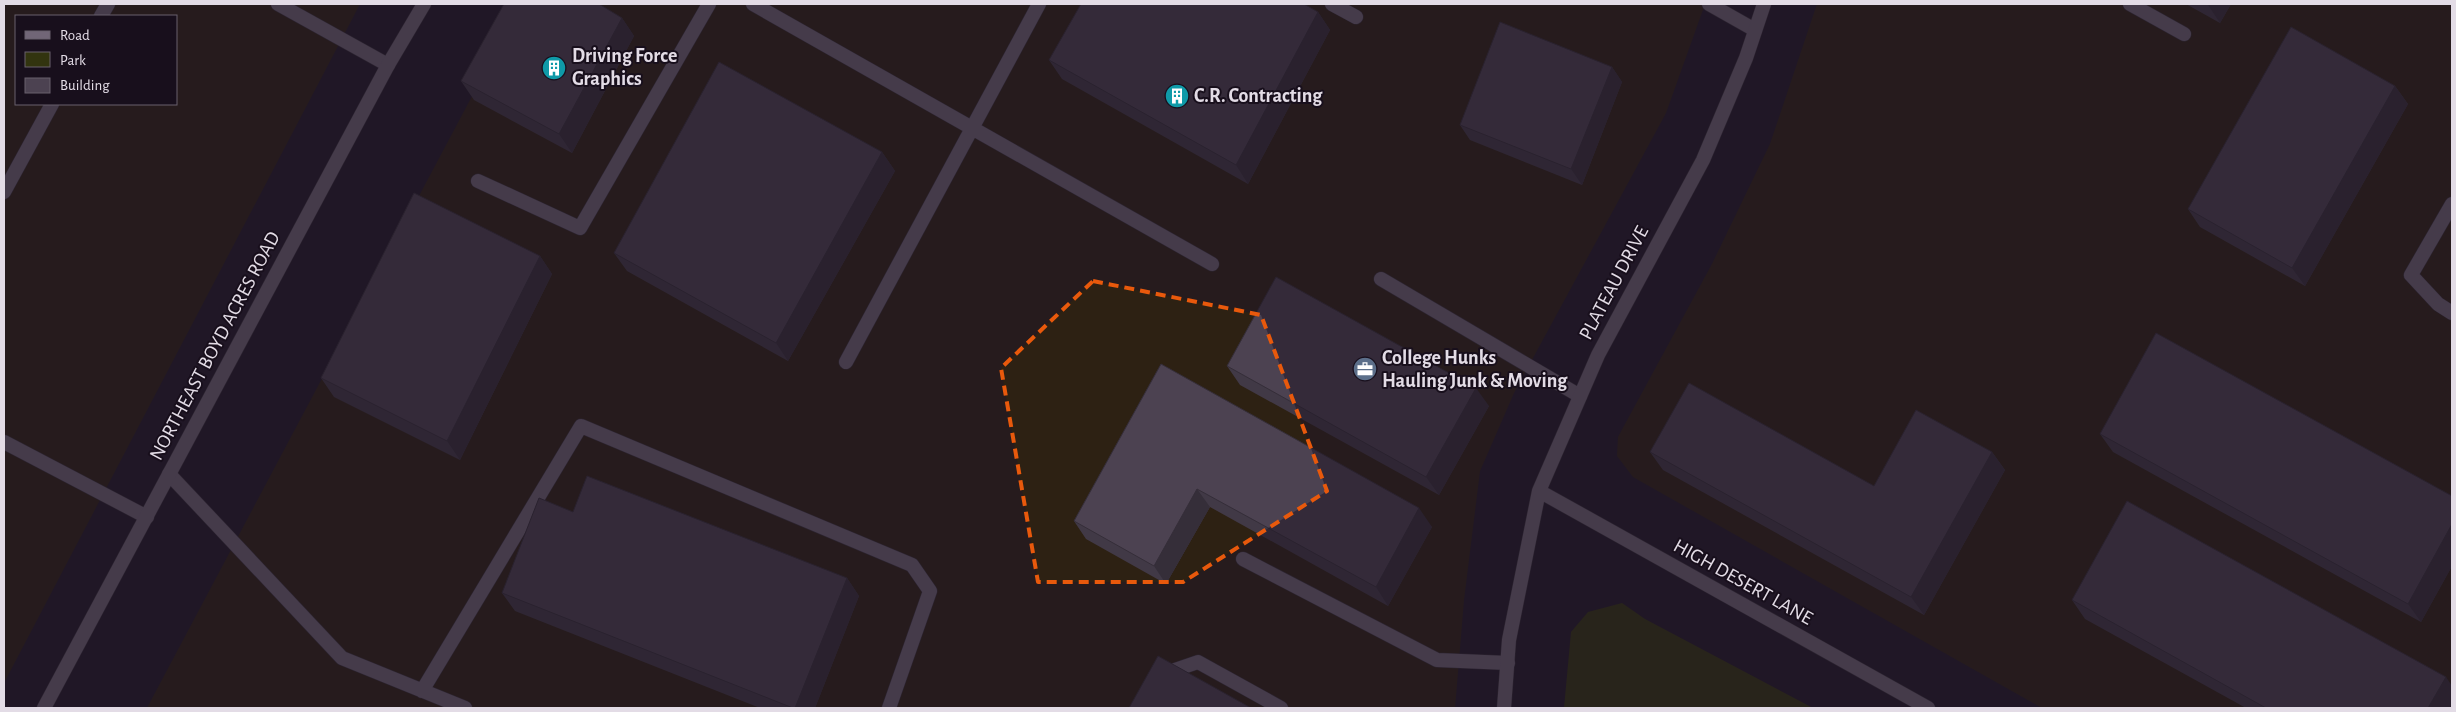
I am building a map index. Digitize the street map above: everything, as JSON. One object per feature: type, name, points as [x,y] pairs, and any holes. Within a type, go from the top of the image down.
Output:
[{"type":"street","points":[[102,15],[108,4]]},
{"type":"street","points":[[278,4],[388,66]]},
{"type":"street","name":"NORTHEAST BOYD ACRES ROAD","points":[[44,708],[388,66],[424,4]]},
{"type":"street","points":[[478,181],[580,228],[709,4]]},
{"type":"street","points":[[753,4],[1212,264]]},
{"type":"street","points":[[846,362],[1039,4]]},
{"type":"street","points":[[1332,4],[1356,17]]},
{"type":"street","points":[[1709,4],[1755,30]]},
{"type":"street","name":"PLATEAU DRIVE","points":[[1504,708],[1509,640],[1539,491],[1598,354],[1703,160],[1746,58],[1764,4]]},
{"type":"street","points":[[2130,4],[2184,34]]},
{"type":"street","points":[[4,192],[51,105]]},
{"type":"street","points":[[2452,204],[2411,275],[2438,304],[2452,313]]},
{"type":"street","points":[[1381,279],[1580,396]]},
{"type":"street","points":[[422,690],[581,426],[912,565],[930,591],[889,708]]},
{"type":"street","points":[[4,442],[147,517]]},
{"type":"street","points":[[169,474],[342,658],[465,708]]},
{"type":"street","name":"HIGH DESERT LANE","points":[[1539,491],[1928,708]]},
{"type":"street","points":[[1243,559],[1437,660],[1508,663]]},
{"type":"street","points":[[1153,684],[1157,676],[1198,662],[1282,708]]},
{"type":"highlighted area","points":[[1093,281],[1261,315],[1327,491],[1183,582],[1038,582],[1001,368]]},
{"type":"shaded area","points":[[4,4],[360,4],[4,683]]},
{"type":"shaded area","points":[[521,4],[1705,4],[1666,113],[1514,393],[1480,471],[1464,600],[1455,708],[147,708]]},
{"type":"shaded area","points":[[1817,4],[2452,4],[2452,708],[2042,708],[1633,477],[1617,456],[1618,437],[1712,264],[1770,144]]},
{"type":"green space","points":[[1622,603],[1645,619],[1813,708],[1564,708],[1571,632],[1588,612]]},
{"type":"building","name":"Driving Force Graphics","points":[[504,4],[599,4],[622,18],[559,134],[461,81]]},
{"type":"building","points":[[1081,4],[1304,4],[1318,12],[1236,165],[1049,60]]},
{"type":"building","points":[[1500,22],[1612,67],[1571,169],[1460,125]]},
{"type":"building","points":[[2291,27],[2395,86],[2292,268],[2188,209]]},
{"type":"building","points":[[719,62],[882,152],[776,343],[614,253]]},
{"type":"building","points":[[414,193],[540,256],[447,441],[321,378]]},
{"type":"building","points":[[1276,277],[1476,388],[1426,477],[1227,366]]},
{"type":"building","points":[[2156,333],[2452,496],[2452,524],[2408,604],[2100,434]]},
{"type":"building","points":[[1161,364],[1419,508],[1376,587],[1197,489],[1154,566],[1074,521]]},
{"type":"building","points":[[1689,383],[1874,486],[1916,410],[1992,452],[1911,597],[1650,452]]},
{"type":"building","points":[[587,476],[847,578],[795,708],[502,593],[539,498],[573,512]]},
{"type":"building","points":[[2127,501],[2446,677],[2428,708],[2266,708],[2072,600]]},
{"type":"building","points":[[1158,656],[1251,708],[1129,708]]},
{"type":"place","name":"Driving Force Graphics","points":[[554,68]]},
{"type":"place","name":"C.R. Contracting","points":[[1177,96]]},
{"type":"place","name":"College Hunks Hauling Junk & Moving","points":[[1365,369]]}]
